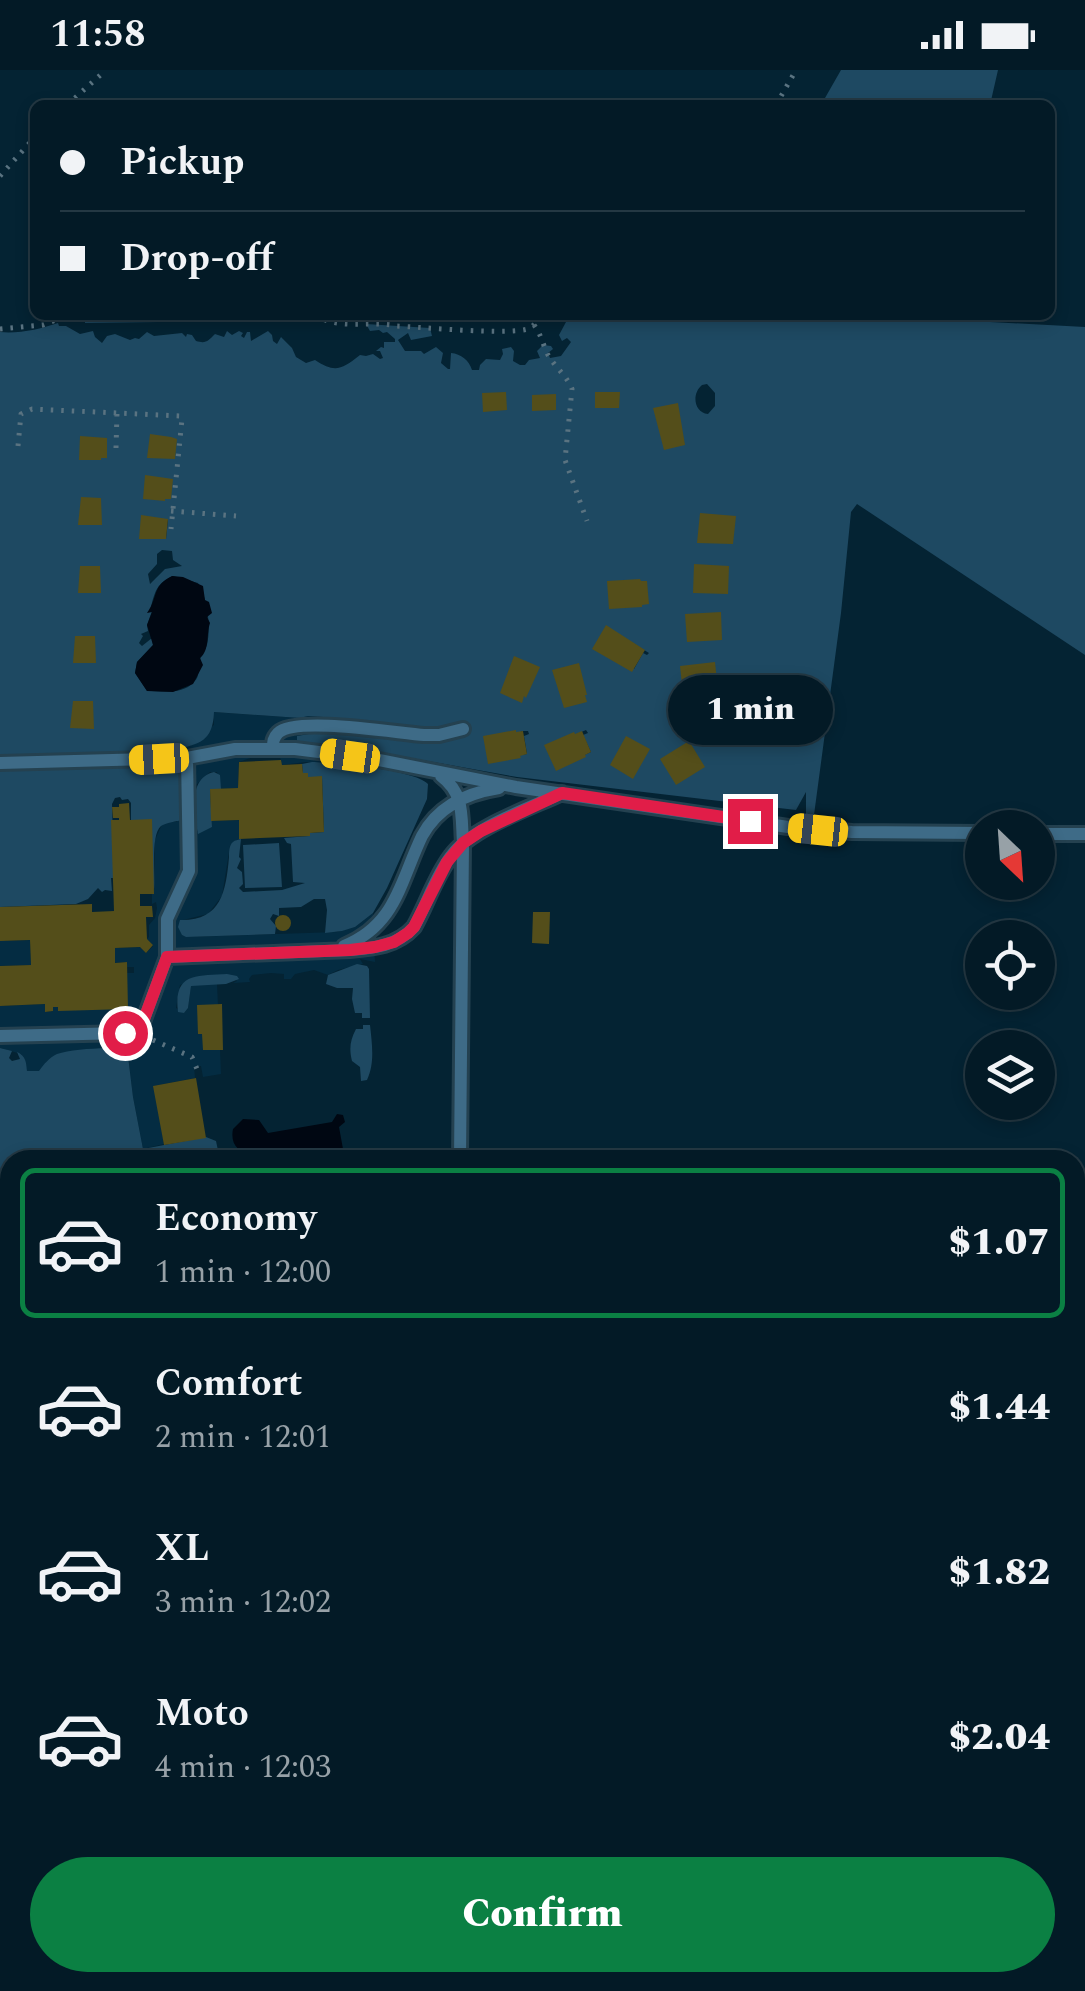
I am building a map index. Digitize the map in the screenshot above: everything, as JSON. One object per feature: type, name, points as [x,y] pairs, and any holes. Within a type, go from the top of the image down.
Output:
[{"type":"lane","points":[[272,748],[279,732],[298,726],[424,735],[463,729]]},
{"type":"lane","points":[[0,764],[187,758],[223,750],[305,750],[516,787],[818,830],[965,833]]},
{"type":"lane","points":[[0,1036],[132,1031],[139,1027],[148,1013],[167,957],[167,920],[186,881],[190,861],[187,758]]},
{"type":"lane","points":[[434,772],[451,783],[459,799],[463,843],[460,1150]]},
{"type":"lane","points":[[332,950],[362,938],[382,923],[428,825],[459,799],[489,789],[516,787]]},
{"type":"lane","points":[[167,957],[332,950],[394,942],[408,933],[422,913],[447,862],[463,843],[562,793]]},
{"type":"lane","points":[[1055,834],[1085,834]]},
{"type":"path","points":[[73,100],[106,70]]},
{"type":"path","points":[[779,100],[796,70]]},
{"type":"path","points":[[0,176],[30,143]]},
{"type":"path","points":[[0,329],[43,326],[57,320]]},
{"type":"path","points":[[326,320],[476,330],[521,330],[536,320]]},
{"type":"path","points":[[534,325],[550,358],[572,389],[565,460],[587,521]]},
{"type":"path","points":[[18,446],[21,414],[28,409],[182,417],[171,530]]},
{"type":"path","points":[[116,448],[117,412]]},
{"type":"path","points":[[172,511],[236,516]]},
{"type":"path","points":[[132,1031],[192,1057],[198,1069]]},
{"type":"shaded area","points":[[841,70],[998,70],[991,100],[824,100]]},
{"type":"shaded area","points":[[85,320],[159,320],[159,322]]},
{"type":"shaded area","points":[[990,320],[1085,327],[1085,655],[857,504],[851,512],[814,815],[806,814],[806,792],[796,810],[517,777],[297,741],[297,736],[321,732],[323,717],[214,712],[211,729],[203,740],[174,750],[174,767],[180,771],[182,820],[163,825],[158,831],[154,891],[131,821],[131,803],[120,797],[112,804],[112,891],[102,892],[98,888],[88,899],[76,904],[0,907],[0,332],[58,323],[80,334],[93,331],[102,343],[115,334],[130,340],[147,332],[154,336],[182,333],[202,342],[215,334],[224,337],[227,331],[232,335],[239,331],[244,338],[250,332],[251,341],[268,331],[273,341],[277,344],[281,337],[296,357],[306,363],[315,360],[333,368],[343,367],[360,355],[383,358],[376,351],[384,348],[384,342],[395,342],[387,332],[370,331],[366,324],[430,328],[432,336],[411,340],[408,333],[398,340],[405,351],[424,354],[436,347],[443,353],[441,363],[448,369],[451,353],[464,358],[472,370],[479,370],[486,359],[500,360],[502,349],[511,347],[513,361],[520,365],[540,358],[537,351],[543,345],[553,349],[548,353],[550,358],[561,356],[571,342],[567,338],[562,341],[559,335],[566,322]],"holes":[[[707,384],[715,393],[715,406],[708,414],[699,410],[696,402],[697,393]],[[143,517],[168,520],[166,539],[141,537]],[[172,551],[173,560],[182,566],[165,569],[150,584],[148,574],[157,564],[157,554]],[[173,576],[198,583],[209,622],[207,645],[197,677],[189,686],[178,691],[147,691],[135,673],[137,662],[153,645],[152,638],[142,646],[141,634],[148,631],[157,588]],[[608,628],[649,653],[643,653],[634,669]],[[586,730],[588,733],[583,735],[591,752],[557,767],[547,747]],[[522,731],[528,731],[524,736],[527,754],[490,760]]]},
{"type":"shaded area","points":[[172,576],[203,586],[212,613],[207,617],[207,647],[193,684],[173,692],[147,691],[135,673],[137,662],[153,645],[147,625],[152,612],[147,613],[158,588]]},
{"type":"shaded area","points":[[213,712],[323,717],[321,733],[297,736],[297,740],[419,760],[414,776],[306,762],[282,765],[280,757],[253,757],[239,762],[238,788],[221,789],[217,772],[210,772],[196,785],[197,832],[212,827],[212,821],[239,820],[239,839],[230,846],[222,896],[208,914],[183,920],[182,935],[337,932],[355,927],[373,913],[375,962],[360,959],[363,964],[328,975],[314,970],[284,979],[284,974],[271,973],[252,975],[250,982],[233,983],[237,981],[226,974],[180,985],[176,1008],[184,1013],[191,985],[217,984],[218,1005],[203,1033],[220,1049],[221,1074],[203,1077],[201,1066],[194,1067],[195,1078],[154,1086],[164,1144],[143,1149],[128,1056],[27,1071],[21,1054],[0,1048],[0,1006],[45,1004],[45,1012],[53,1011],[53,1007],[134,973],[134,967],[127,967],[126,962],[115,963],[115,948],[140,947],[146,953],[153,946],[147,939],[157,908],[156,902],[152,904],[155,840],[162,824],[177,822],[174,750],[214,725]]},
{"type":"shaded area","points":[[302,764],[407,774],[428,784],[427,799],[373,913],[355,927],[325,933],[325,899],[314,899],[301,907],[279,908],[279,916],[273,914],[270,919],[276,926],[275,934],[182,935],[180,920],[205,916],[219,902],[230,847],[235,841],[241,839],[237,868],[242,872],[243,884],[239,888],[243,892],[282,890],[305,883],[293,882],[291,844],[284,838],[324,832],[322,777],[303,773]]},
{"type":"shaded area","points":[[214,772],[220,775],[221,789],[210,790],[212,827],[198,834],[196,789],[200,781]]},
{"type":"shaded area","points":[[279,843],[282,887],[245,888],[243,845]]},
{"type":"shaded area","points":[[30,940],[31,965],[0,966],[0,941]]},
{"type":"shaded area","points":[[357,964],[369,969],[370,1018],[355,1013],[353,988],[326,984],[328,975]]},
{"type":"shaded area","points":[[227,974],[239,979],[226,984],[191,986],[188,1008],[184,1013],[178,1012],[177,999],[183,983],[197,976]]},
{"type":"shaded area","points":[[363,1025],[370,1025],[372,1053],[367,1080],[361,1081],[360,1067],[352,1061],[350,1049],[356,1029],[363,1029]]},
{"type":"shaded area","points":[[0,1048],[12,1051],[12,1061],[20,1059],[17,1052],[22,1055],[27,1071],[39,1071],[63,1052],[122,1049],[128,1056],[143,1149],[206,1137],[216,1141],[218,1150],[0,1150]]},
{"type":"shaded area","points":[[337,1114],[343,1115],[345,1122],[339,1127],[343,1150],[239,1150],[233,1139],[233,1129],[243,1119],[259,1120],[268,1133],[332,1122]]},
{"type":"building","points":[[506,392],[507,410],[483,412],[482,393]]},
{"type":"building","points":[[595,392],[620,392],[619,408],[595,408]]},
{"type":"building","points":[[556,394],[556,410],[532,411],[532,395]]},
{"type":"building","points":[[678,403],[685,445],[664,450],[653,408]]},
{"type":"building","points":[[150,434],[177,439],[175,459],[147,458]]},
{"type":"building","points":[[80,436],[107,438],[107,458],[79,460]]},
{"type":"building","points":[[145,475],[173,479],[171,499],[143,499]]},
{"type":"building","points":[[81,497],[101,498],[102,525],[78,525]]},
{"type":"building","points":[[700,513],[736,516],[733,544],[697,543]]},
{"type":"building","points":[[141,515],[168,519],[166,539],[139,539]]},
{"type":"building","points":[[694,564],[729,566],[728,594],[693,593]]},
{"type":"building","points":[[80,566],[100,566],[101,593],[78,593]]},
{"type":"building","points":[[607,581],[647,581],[649,604],[609,609]]},
{"type":"building","points":[[721,612],[722,640],[687,642],[685,614]]},
{"type":"building","points":[[606,625],[645,650],[632,672],[592,649]]},
{"type":"building","points":[[75,636],[95,636],[96,663],[73,663]]},
{"type":"building","points":[[514,656],[540,667],[522,703],[500,693]]},
{"type":"building","points":[[715,662],[718,690],[683,694],[680,666]]},
{"type":"building","points":[[579,663],[587,702],[564,708],[552,670]]},
{"type":"building","points":[[73,701],[93,701],[94,729],[70,728]]},
{"type":"building","points":[[523,731],[527,754],[488,764],[483,736]]},
{"type":"building","points":[[582,731],[591,752],[556,771],[544,745]]},
{"type":"building","points":[[626,736],[650,749],[633,779],[610,765]]},
{"type":"building","points":[[689,741],[705,767],[676,785],[660,759]]},
{"type":"building","points":[[281,760],[282,765],[302,764],[308,777],[322,776],[324,832],[239,839],[239,820],[211,821],[210,789],[238,788],[239,762]]},
{"type":"building","points":[[129,803],[130,820],[152,819],[154,894],[140,894],[140,906],[152,906],[153,917],[146,917],[147,939],[153,945],[146,953],[140,947],[115,948],[115,963],[127,962],[128,1009],[58,1011],[58,1007],[53,1007],[53,1011],[45,1012],[45,1004],[0,1006],[0,966],[31,965],[30,940],[0,941],[0,907],[92,904],[92,912],[114,911],[111,820],[119,818],[113,818],[112,807]]},
{"type":"building","points":[[533,912],[550,912],[549,944],[532,943]]},
{"type":"building","points":[[283,915],[291,923],[283,931],[275,923]]},
{"type":"building","points":[[222,1004],[223,1050],[203,1050],[197,1005]]},
{"type":"building","points":[[196,1078],[206,1138],[164,1145],[153,1086]]},
{"type":"route","points":[[125,1033],[139,1027],[148,1013],[167,957],[350,950],[386,945],[401,938],[414,927],[447,862],[463,843],[562,793],[750,821]]}]
